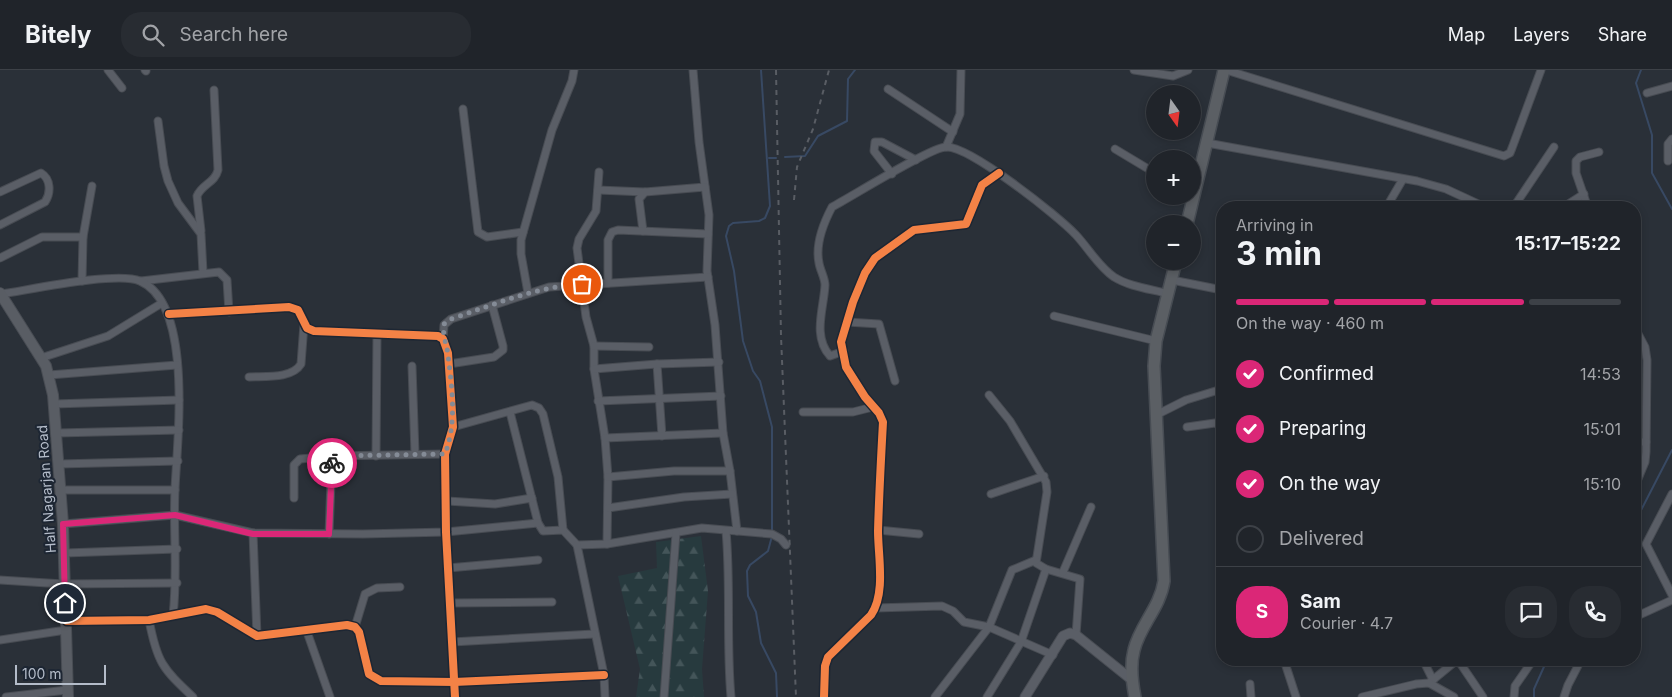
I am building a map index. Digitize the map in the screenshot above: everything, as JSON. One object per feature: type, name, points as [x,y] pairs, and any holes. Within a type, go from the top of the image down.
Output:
[{"type":"highway","points":[[1201,167],[1225,70]]},
{"type":"highway","points":[[1135,697],[1132,680],[1134,650],[1161,598],[1164,581],[1155,380],[1156,342],[1174,270]]},
{"type":"main road","name":"Half Nagarjan Road","points":[[0,294],[41,358],[49,375],[54,404],[58,433],[63,524],[63,584],[68,694]]},
{"type":"street","points":[[108,70],[122,88]]},
{"type":"street","points":[[528,293],[521,254],[523,232],[552,130],[572,81],[574,70]]},
{"type":"street","points":[[693,70],[709,215],[708,277],[720,362],[723,433],[730,471],[737,532]]},
{"type":"street","points":[[946,147],[960,114],[961,70]]},
{"type":"street","points":[[1134,70],[1173,76],[1188,70]]},
{"type":"street","points":[[1225,70],[1504,156],[1510,153],[1541,70]]},
{"type":"street","points":[[1647,93],[1672,86]]},
{"type":"street","points":[[888,88],[953,132]]},
{"type":"street","points":[[203,272],[197,196],[204,186],[216,177],[218,170],[214,90]]},
{"type":"street","points":[[463,109],[478,232],[487,237],[523,232]]},
{"type":"street","points":[[158,121],[168,181],[178,203],[201,234]]},
{"type":"street","points":[[1668,161],[1668,144],[1672,139]]},
{"type":"street","points":[[892,174],[874,151],[875,142],[882,142],[916,160]]},
{"type":"street","points":[[1207,143],[1403,179],[1446,189],[1472,201]]},
{"type":"street","points":[[844,352],[830,356],[820,328],[825,285],[818,257],[822,229],[832,207],[937,148],[946,147],[960,150],[999,173],[1071,230],[1112,276],[1124,283],[1169,294]]},
{"type":"street","points":[[1518,201],[1554,148]]},
{"type":"street","points":[[1116,149],[1146,167]]},
{"type":"street","points":[[1586,201],[1576,173],[1576,161],[1580,157],[1599,152]]},
{"type":"street","points":[[599,172],[596,211],[577,243],[588,328],[594,346],[594,369],[605,438],[608,477],[607,544]]},
{"type":"street","points":[[0,192],[41,173],[47,176],[49,196],[45,202],[0,225]]},
{"type":"street","points":[[824,697],[825,666],[828,657],[875,608],[878,588],[878,530],[883,422],[846,366],[841,342],[847,322],[871,261],[914,230],[966,224],[982,185],[999,173]]},
{"type":"street","points":[[1390,201],[1403,179]]},
{"type":"street","points":[[82,281],[83,237],[92,186]]},
{"type":"street","points":[[598,190],[644,192],[705,187]]},
{"type":"street","points":[[643,231],[639,199],[644,192]]},
{"type":"street","points":[[1573,201],[1584,194]]},
{"type":"street","points":[[608,283],[609,236],[618,230],[708,234]]},
{"type":"street","points":[[0,258],[42,237],[83,237]]},
{"type":"street","points":[[140,281],[203,272],[220,272],[225,276],[229,312]]},
{"type":"street","points":[[455,697],[446,532],[445,454],[453,427],[449,364],[443,339],[444,328],[447,322],[549,287],[708,277]]},
{"type":"street","points":[[0,294],[82,281],[132,279],[140,281],[153,290],[168,314],[175,342],[179,400],[178,461],[175,490],[177,583],[173,615]]},
{"type":"street","points":[[1172,280],[1216,289]]},
{"type":"street","points":[[41,358],[108,336],[162,303]]},
{"type":"street","points":[[449,364],[494,357],[502,350],[503,346],[492,305]]},
{"type":"street","points":[[168,314],[229,312],[289,307],[298,310],[307,328],[314,330],[438,336],[443,339]]},
{"type":"street","points":[[1054,316],[1156,342]]},
{"type":"street","points":[[847,322],[880,324],[895,381]]},
{"type":"street","points":[[249,377],[288,374],[298,368],[301,364],[304,324]]},
{"type":"street","points":[[376,456],[377,334]]},
{"type":"street","points":[[1641,339],[1645,347],[1647,360],[1645,462],[1641,472]]},
{"type":"street","points":[[594,346],[649,347]]},
{"type":"street","points":[[594,369],[720,362]]},
{"type":"street","points":[[658,364],[662,436]]},
{"type":"street","points":[[49,375],[177,365]]},
{"type":"street","points":[[412,366],[415,454]]},
{"type":"street","points":[[1158,414],[1186,400],[1216,391]]},
{"type":"street","points":[[989,395],[1010,422],[1044,476],[1047,492],[1036,560],[1038,565],[1046,569],[1076,576],[1081,582],[1076,635]]},
{"type":"street","points":[[598,401],[721,396]]},
{"type":"street","points":[[54,404],[179,400]]},
{"type":"street","points":[[453,427],[532,405],[539,408],[543,414],[558,476],[563,530],[577,546],[604,675],[605,697]]},
{"type":"street","points":[[803,412],[853,412],[873,407]]},
{"type":"street","points":[[510,412],[538,523],[543,531],[563,530]]},
{"type":"street","points":[[1187,427],[1216,424]]},
{"type":"street","points":[[58,433],[179,430]]},
{"type":"street","points":[[605,438],[723,433]]},
{"type":"street","points":[[1641,442],[1646,442]]},
{"type":"street","points":[[294,498],[296,462],[300,459],[332,456],[445,454]]},
{"type":"street","points":[[329,534],[332,456]]},
{"type":"street","points":[[59,464],[178,461]]},
{"type":"street","points":[[608,477],[674,471],[730,471]]},
{"type":"street","points":[[991,494],[1044,476]]},
{"type":"street","points":[[61,490],[175,490]]},
{"type":"street","points":[[608,508],[684,496],[732,494]]},
{"type":"street","points":[[1671,497],[1646,544],[1672,595]]},
{"type":"street","points":[[447,501],[495,504],[532,498]]},
{"type":"street","points":[[1063,572],[1092,507]]},
{"type":"street","points":[[63,524],[175,515],[253,534],[329,534],[446,532],[538,523]]},
{"type":"street","points":[[577,546],[607,544],[702,528],[772,534],[781,539],[786,545]]},
{"type":"street","points":[[878,530],[919,534]]},
{"type":"street","points":[[726,531],[730,574],[729,659],[731,697]]},
{"type":"street","points":[[664,697],[676,533]]},
{"type":"street","points":[[253,534],[257,636]]},
{"type":"street","points":[[64,553],[177,549]]},
{"type":"street","points":[[448,568],[538,560]]},
{"type":"street","points":[[935,697],[989,628],[1012,570],[1036,560]]},
{"type":"street","points":[[987,697],[1021,642],[1046,569]]},
{"type":"street","points":[[0,580],[63,584],[177,583]]},
{"type":"street","points":[[355,627],[365,594],[377,588],[400,587]]},
{"type":"street","points":[[1641,614],[1672,600]]},
{"type":"street","points":[[450,602],[552,602]]},
{"type":"street","points":[[875,608],[942,606],[952,611],[964,622],[989,628],[1053,655]]},
{"type":"street","points":[[0,640],[66,626],[149,620],[201,609],[217,612],[257,636],[347,625],[355,627],[359,632],[367,668],[372,678],[381,681],[454,682],[604,675]]},
{"type":"street","points":[[149,620],[158,659],[177,682],[193,697]]},
{"type":"street","points":[[306,630],[330,697]]},
{"type":"street","points":[[1025,697],[1053,655],[1063,636],[1070,633],[1076,635],[1132,680]]},
{"type":"street","points":[[452,642],[594,634]]},
{"type":"street","points":[[1286,666],[1296,697]]},
{"type":"street","points":[[1424,666],[1431,682],[1454,697]]},
{"type":"street","points":[[1362,697],[1431,682],[1451,666]]},
{"type":"street","points":[[1462,666],[1483,697]]},
{"type":"street","points":[[1511,695],[1529,666]]},
{"type":"street","points":[[1564,697],[1578,666]]},
{"type":"street","points":[[1250,684],[1251,697]]},
{"type":"street","points":[[6,697],[68,694]]},
{"type":"green space","points":[[701,536],[708,591],[702,669],[704,697],[636,697],[640,669],[618,576],[657,568],[656,542]]},
{"type":"waterway","points":[[761,70],[770,206],[765,218],[759,221],[733,223],[729,226],[726,236],[734,271],[743,341],[753,371],[760,381],[772,427],[772,531]]},
{"type":"waterway","points":[[785,157],[805,156],[818,136],[847,121],[848,79],[855,70]]},
{"type":"waterway","points":[[1641,70],[1636,83],[1652,135],[1652,173],[1672,209]]},
{"type":"waterway","points":[[769,158],[776,158]]},
{"type":"waterway","points":[[1641,510],[1672,450]]},
{"type":"waterway","points":[[772,536],[768,551],[750,565],[747,571],[748,596],[756,612],[761,643],[776,673],[777,697]]},
{"type":"waterway","points":[[1534,697],[1534,689],[1544,666]]},
{"type":"railway","points":[[776,70],[781,336],[796,697]]},
{"type":"railway","points":[[794,200],[797,167],[813,129],[829,70]]},
{"type":"cycle path","points":[[824,697],[825,666],[828,657],[871,615],[876,606],[880,585],[878,531],[883,422],[879,413],[865,397],[846,367],[841,342],[853,302],[865,273],[875,258],[914,230],[966,224],[982,185],[999,173]]},
{"type":"cycle path","points":[[169,314],[289,307],[298,310],[307,328],[314,331],[438,336],[443,339],[448,353],[453,427],[445,454],[446,532],[455,697]]},
{"type":"cycle path","points":[[67,621],[149,620],[206,609],[217,612],[257,636],[347,625],[355,627],[359,632],[369,674],[381,681],[454,682],[604,675]]},
{"type":"way so far","points":[[332,463],[332,456],[445,454],[453,427],[448,353],[443,339],[444,324],[451,319],[528,293],[555,286],[582,284]]},
{"type":"route","points":[[65,603],[63,584],[63,524],[175,515],[253,534],[329,534],[332,463]]}]
